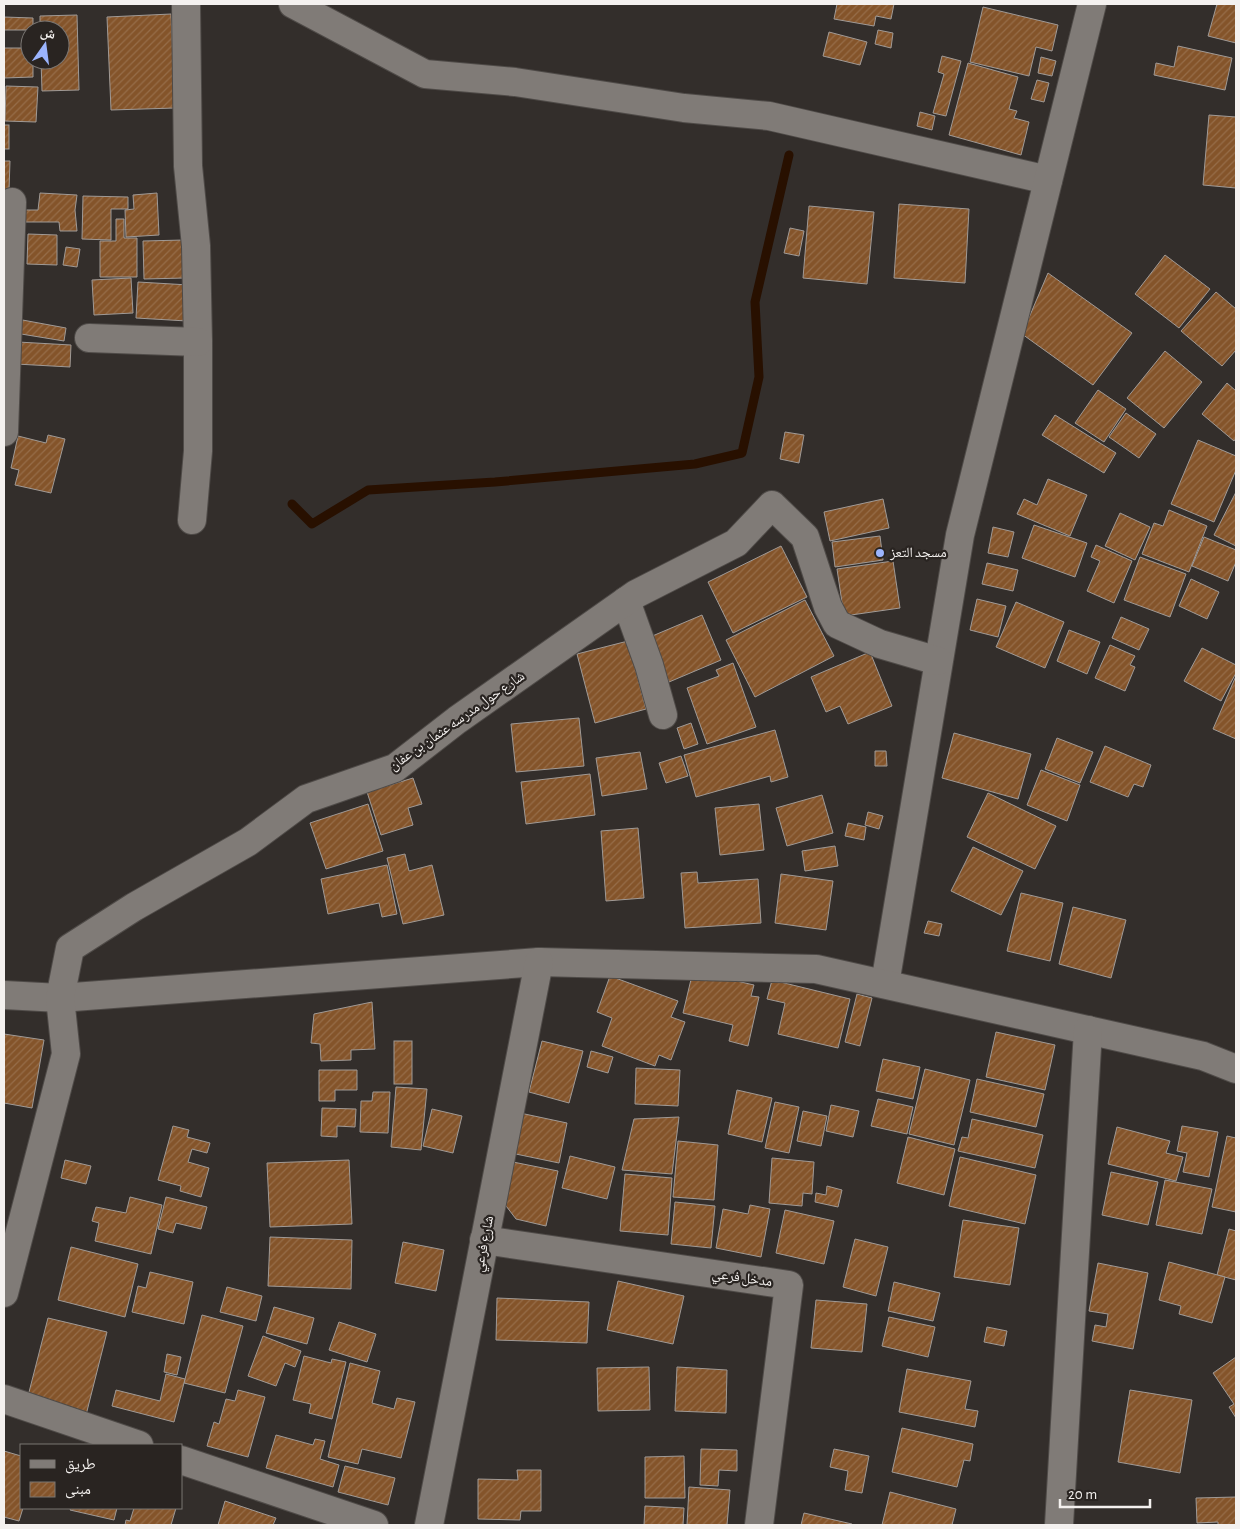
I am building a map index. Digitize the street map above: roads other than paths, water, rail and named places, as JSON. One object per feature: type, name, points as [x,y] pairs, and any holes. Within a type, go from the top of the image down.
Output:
[{"type":"street","points":[[186,4],[188,166],[196,246],[198,342],[198,451],[192,520]]},
{"type":"street","points":[[293,4],[425,74],[516,82],[684,108],[769,116],[1048,180]]},
{"type":"street","points":[[885,984],[960,535],[1092,4]]},
{"type":"street","points":[[4,432],[12,202]]},
{"type":"street","points":[[89,338],[198,342]]},
{"type":"street","name":"شارع حول مدرسه عثمان بن عفان","points":[[4,1293],[66,1054],[60,998],[70,948],[134,907],[248,842],[306,799],[395,768],[457,720],[626,601],[736,543],[772,504],[805,537],[828,607],[837,624],[880,644],[938,661]]},
{"type":"street","points":[[626,601],[649,665],[663,714]]},
{"type":"street","points":[[4,995],[60,998],[539,962],[816,969],[1203,1056],[1236,1068]]},
{"type":"street","name":"شارع فرعي","points":[[429,1525],[539,962]]},
{"type":"street","points":[[1059,1525],[1088,1030]]},
{"type":"street","name":"مدخل فرعي","points":[[484,1240],[790,1285],[759,1525]]},
{"type":"street","points":[[4,1399],[136,1444]]},
{"type":"street","points":[[182,1460],[374,1525]]},
{"type":"waterway","points":[[292,504],[312,524],[368,490],[495,482],[695,464],[742,453],[759,377],[755,302],[789,155]]},
{"type":"place","name":"مسجد التعز","points":[[880,553]]}]
